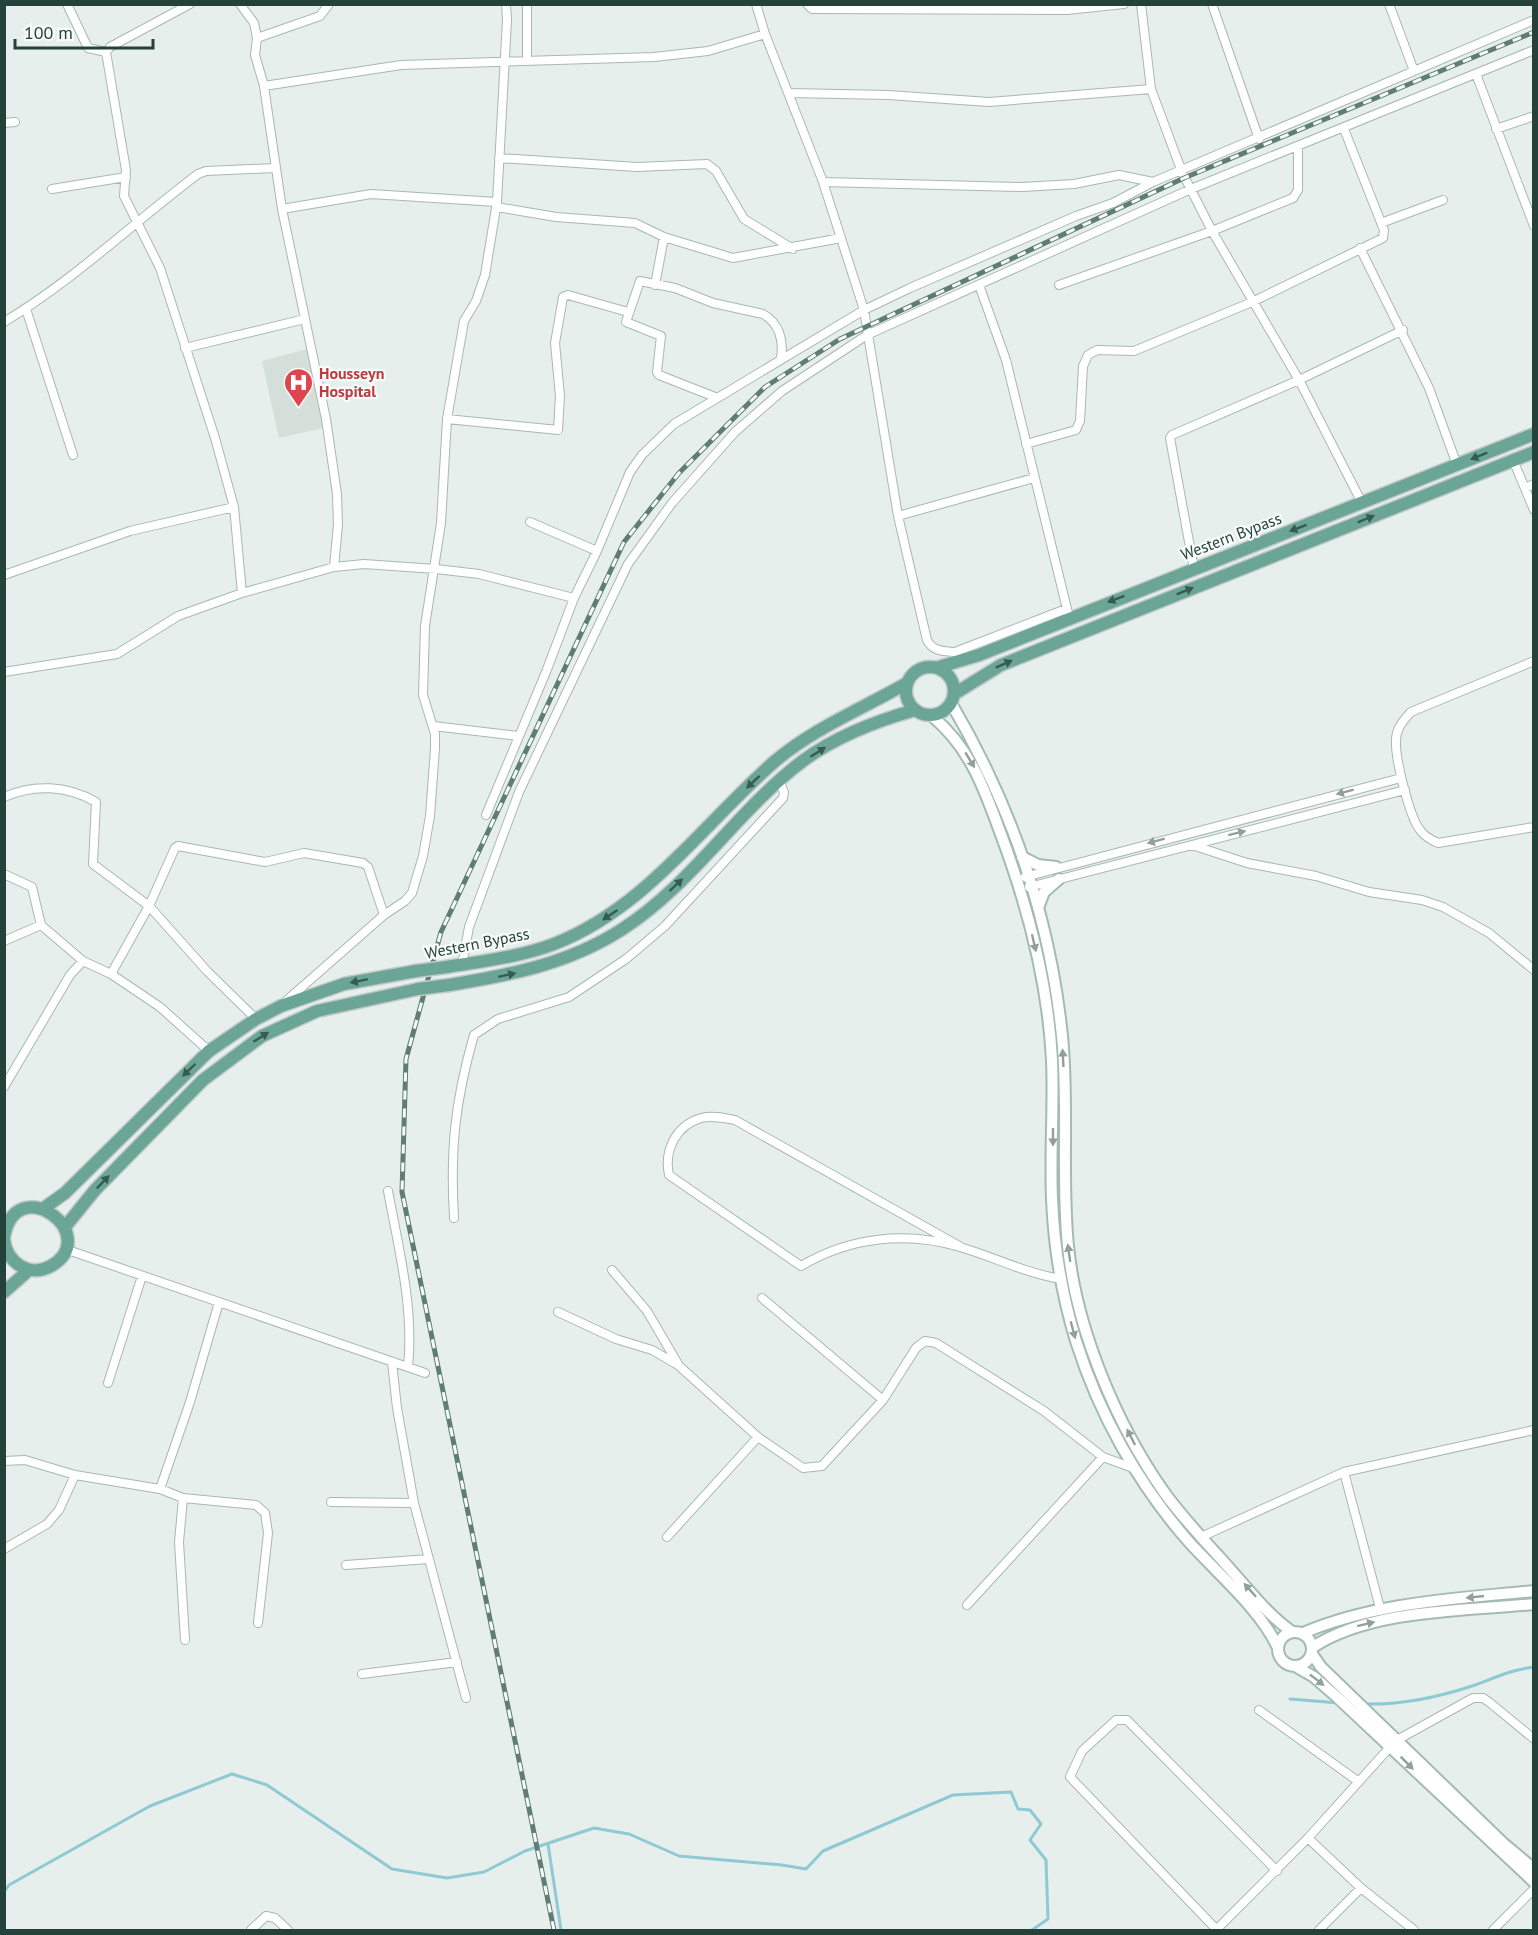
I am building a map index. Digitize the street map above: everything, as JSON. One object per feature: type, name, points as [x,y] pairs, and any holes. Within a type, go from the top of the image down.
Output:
[{"type":"main road","name":"Western Bypass","points":[[939,668],[979,655],[1068,613],[1194,569],[1533,434]]},
{"type":"main road","name":"Western Bypass","points":[[952,699],[1001,665],[1533,452]]},
{"type":"main road","points":[[1533,1591],[1380,1608],[1347,1616],[1303,1633],[1291,1631],[1271,1614],[1166,1495],[1134,1443],[1105,1381],[1083,1317],[1068,1248],[1062,1036],[1038,908],[1025,882],[975,767],[956,739],[932,716],[915,710],[907,699],[907,682],[920,669],[939,668],[953,682],[952,699],[984,761],[1022,857],[1025,882],[1035,946],[1050,1036],[1052,1195],[1061,1279],[1076,1342],[1088,1374],[1133,1468],[1187,1540],[1261,1620],[1285,1663],[1314,1677],[1337,1697],[1365,1709],[1393,1743],[1533,1869]]},
{"type":"main road","name":"Western Bypass","points":[[44,1208],[65,1193],[209,1051],[256,1019],[281,1006],[344,984],[462,965],[553,944],[609,916],[666,869],[775,761],[825,726],[907,682]]},
{"type":"main road","points":[[932,716],[941,713],[952,699]]},
{"type":"main road","points":[[65,1227],[95,1190],[203,1080],[262,1036],[287,1023],[332,1007],[556,963],[588,949],[622,930],[668,893],[779,781],[804,760],[832,742],[878,722],[915,710]]},
{"type":"main road","points":[[1022,857],[1038,865],[1056,867]]},
{"type":"main road","points":[[1038,908],[1044,892],[1059,879]]},
{"type":"main road","points":[[4,1210],[18,1213],[35,1207],[44,1208],[60,1218],[67,1238],[65,1250],[55,1264],[38,1270],[28,1270],[7,1260],[4,1238],[6,1228],[18,1213]]},
{"type":"main road","points":[[4,1292],[28,1270]]},
{"type":"main road","points":[[1295,1666],[1307,1662],[1312,1650],[1337,1633],[1380,1620],[1533,1604]]},
{"type":"main road","points":[[1278,1648],[1282,1637],[1291,1631]]},
{"type":"main road","points":[[1303,1633],[1321,1667],[1352,1704],[1533,1882]]},
{"type":"street","points":[[67,4],[88,48],[106,52]]},
{"type":"street","points":[[190,4],[110,47],[106,52],[126,177],[124,196],[160,268],[215,438],[234,507],[242,593]]},
{"type":"street","points":[[240,4],[254,23],[257,38],[255,55],[264,86],[282,209],[326,419],[337,494],[338,525],[334,567]]},
{"type":"street","points":[[257,38],[320,16],[329,4]]},
{"type":"street","points":[[281,1006],[384,915],[405,901],[412,893],[423,856],[430,816],[434,759],[433,726],[423,695],[422,657],[436,569],[447,419],[464,321],[476,301],[485,275],[497,205],[506,4]]},
{"type":"street","points":[[527,4],[527,60]]},
{"type":"street","points":[[756,4],[765,34],[824,182],[864,310],[898,516],[930,647],[956,652],[1068,613],[1006,360],[979,285]]},
{"type":"street","points":[[807,4],[812,9],[953,6],[1067,7],[1124,4]]},
{"type":"street","points":[[1141,4],[1151,89],[1182,172],[1212,231],[1299,380],[1362,503]]},
{"type":"street","points":[[1212,4],[1258,139]]},
{"type":"street","points":[[1389,4],[1414,71]]},
{"type":"street","points":[[486,815],[574,598],[597,551],[630,472],[642,455],[674,423],[864,310],[972,261],[1121,200],[1153,182],[1182,172],[1533,20]]},
{"type":"street","points":[[264,86],[384,67],[503,60],[654,57],[708,51],[765,34]]},
{"type":"street","points":[[462,965],[469,927],[519,792],[627,564],[672,504],[735,432],[782,391],[867,335],[1191,189],[1344,129],[1533,50]]},
{"type":"street","points":[[1476,74],[1533,222]]},
{"type":"street","points":[[790,93],[888,95],[989,102],[1151,89]]},
{"type":"street","points":[[1496,129],[1533,116]]},
{"type":"street","points":[[4,123],[15,122]]},
{"type":"street","points":[[1026,444],[1076,430],[1080,421],[1083,366],[1088,355],[1097,350],[1134,351],[1252,302],[1383,238],[1381,223],[1344,129]]},
{"type":"street","points":[[1059,285],[1212,231],[1296,195],[1298,146]]},
{"type":"street","points":[[499,158],[637,167],[707,164],[716,171],[744,219],[794,249]]},
{"type":"street","points":[[4,322],[61,286],[136,221],[198,174],[206,171],[275,168]]},
{"type":"street","points":[[824,182],[1022,187],[1074,184],[1119,175],[1153,182]]},
{"type":"street","points":[[52,189],[126,177]]},
{"type":"street","points":[[282,209],[388,193],[497,205],[564,218],[635,223],[664,237],[733,258],[794,249],[841,238]]},
{"type":"street","points":[[1381,223],[1443,200]]},
{"type":"street","points":[[655,285],[664,237]]},
{"type":"street","points":[[1360,248],[1429,388],[1456,465]]},
{"type":"street","points":[[715,397],[659,375],[657,372],[661,336],[628,325],[626,320],[638,282],[675,288],[713,303],[763,314],[769,318],[781,335],[781,358]]},
{"type":"street","points":[[447,419],[558,430],[560,396],[555,343],[563,297],[568,295],[628,312]]},
{"type":"street","points":[[26,309],[73,455]]},
{"type":"street","points":[[185,348],[305,319]]},
{"type":"street","points":[[1194,569],[1170,438],[1299,380],[1402,330]]},
{"type":"street","points":[[1513,460],[1533,510]]},
{"type":"street","points":[[898,516],[1034,478]]},
{"type":"street","points":[[1525,488],[1533,484]]},
{"type":"street","points":[[4,575],[130,531],[234,507]]},
{"type":"street","points":[[530,522],[597,551]]},
{"type":"street","points":[[4,672],[117,654],[178,616],[242,593],[334,567],[364,564],[479,574],[574,598]]},
{"type":"street","points":[[1533,661],[1411,712],[1400,724],[1395,739],[1401,778],[1418,828],[1428,839],[1438,843],[1533,827]]},
{"type":"street","points":[[433,726],[518,736]]},
{"type":"street","points":[[1025,882],[1056,867],[1401,778]]},
{"type":"street","points":[[454,1218],[451,1169],[457,1098],[474,1035],[498,1019],[569,997],[626,959],[665,926],[783,798],[784,792],[779,781]]},
{"type":"street","points":[[4,797],[33,787],[60,790],[96,802],[93,864],[149,906],[207,971],[256,1019]]},
{"type":"street","points":[[1025,882],[1059,879],[1405,790]]},
{"type":"street","points":[[1190,845],[1247,863],[1316,876],[1369,892],[1422,900],[1443,907],[1489,933],[1533,970]]},
{"type":"street","points":[[111,974],[149,906],[175,848],[178,846],[265,862],[310,853],[363,863],[368,867],[384,915]]},
{"type":"street","points":[[4,874],[32,887],[41,925],[83,961],[111,974],[160,1007],[209,1051]]},
{"type":"street","points":[[4,941],[41,925]]},
{"type":"street","points":[[4,1087],[70,975],[83,961]]},
{"type":"street","points":[[961,1247],[735,1120],[702,1118],[684,1128],[672,1141],[666,1159],[669,1175],[801,1266],[831,1251],[858,1242],[891,1237],[933,1241],[961,1247],[1038,1275],[1061,1279]]},
{"type":"street","points":[[388,1191],[409,1309],[411,1339],[408,1367]]},
{"type":"street","points":[[65,1250],[425,1373]]},
{"type":"street","points":[[612,1270],[647,1311],[678,1365]]},
{"type":"street","points":[[108,1383],[141,1276]]},
{"type":"street","points":[[762,1298],[882,1400]]},
{"type":"street","points":[[160,1489],[190,1402],[219,1302]]},
{"type":"street","points":[[558,1312],[616,1339],[652,1350],[678,1365],[758,1437],[803,1468],[822,1466],[882,1400],[916,1348],[925,1341],[936,1342],[1034,1404],[1103,1457],[1133,1468]]},
{"type":"street","points":[[392,1362],[397,1408],[414,1503],[466,1698]]},
{"type":"street","points":[[1201,1537],[1344,1472],[1533,1430]]},
{"type":"street","points":[[667,1537],[758,1437]]},
{"type":"street","points":[[967,1605],[1103,1457]]},
{"type":"street","points":[[4,1461],[25,1460],[75,1475],[160,1489],[183,1498],[256,1504],[265,1513],[268,1533],[258,1623]]},
{"type":"street","points":[[1344,1472],[1380,1608]]},
{"type":"street","points":[[4,1549],[47,1524],[59,1510],[75,1475]]},
{"type":"street","points":[[183,1498],[179,1536],[185,1640]]},
{"type":"street","points":[[331,1502],[414,1503]]},
{"type":"street","points":[[346,1566],[429,1559]]},
{"type":"street","points":[[362,1674],[457,1662]]},
{"type":"street","points":[[1277,1871],[1127,1720],[1116,1720],[1085,1747],[1070,1777],[1217,1930],[1277,1871],[1393,1743],[1473,1698],[1483,1698],[1489,1702],[1533,1739]]},
{"type":"street","points":[[1259,1710],[1359,1782]]},
{"type":"street","points":[[1308,1838],[1361,1888],[1414,1930]]},
{"type":"street","points":[[1319,1930],[1361,1888]]},
{"type":"street","points":[[1493,1930],[1533,1889]]},
{"type":"street","points":[[251,1930],[266,1916],[271,1916],[288,1930]]},
{"type":"shaded area","name":"Housseyn Hospital","points":[[311,348],[327,427],[279,438],[262,361]]},
{"type":"waterway","points":[[1364,1704],[1405,1702],[1432,1697],[1472,1686],[1509,1672],[1534,1667]]},
{"type":"waterway","points":[[1290,1699],[1339,1703]]},
{"type":"waterway","points":[[4,1892],[9,1885],[150,1806],[232,1774],[267,1785],[392,1869],[447,1878],[484,1872],[525,1851],[594,1828],[629,1834],[679,1856],[806,1869],[823,1851],[953,1795],[1011,1792],[1018,1809],[1030,1810],[1041,1824],[1030,1840],[1046,1860],[1048,1919],[1032,1930]]},
{"type":"waterway","points":[[548,1844],[561,1930]]},
{"type":"railway","points":[[554,1930],[402,1192],[406,1059],[441,932],[624,542],[679,473],[765,387],[840,339],[1184,178],[1534,32]]},
{"type":"place","name":"Housseyn Hospital","points":[[298,408]]}]
